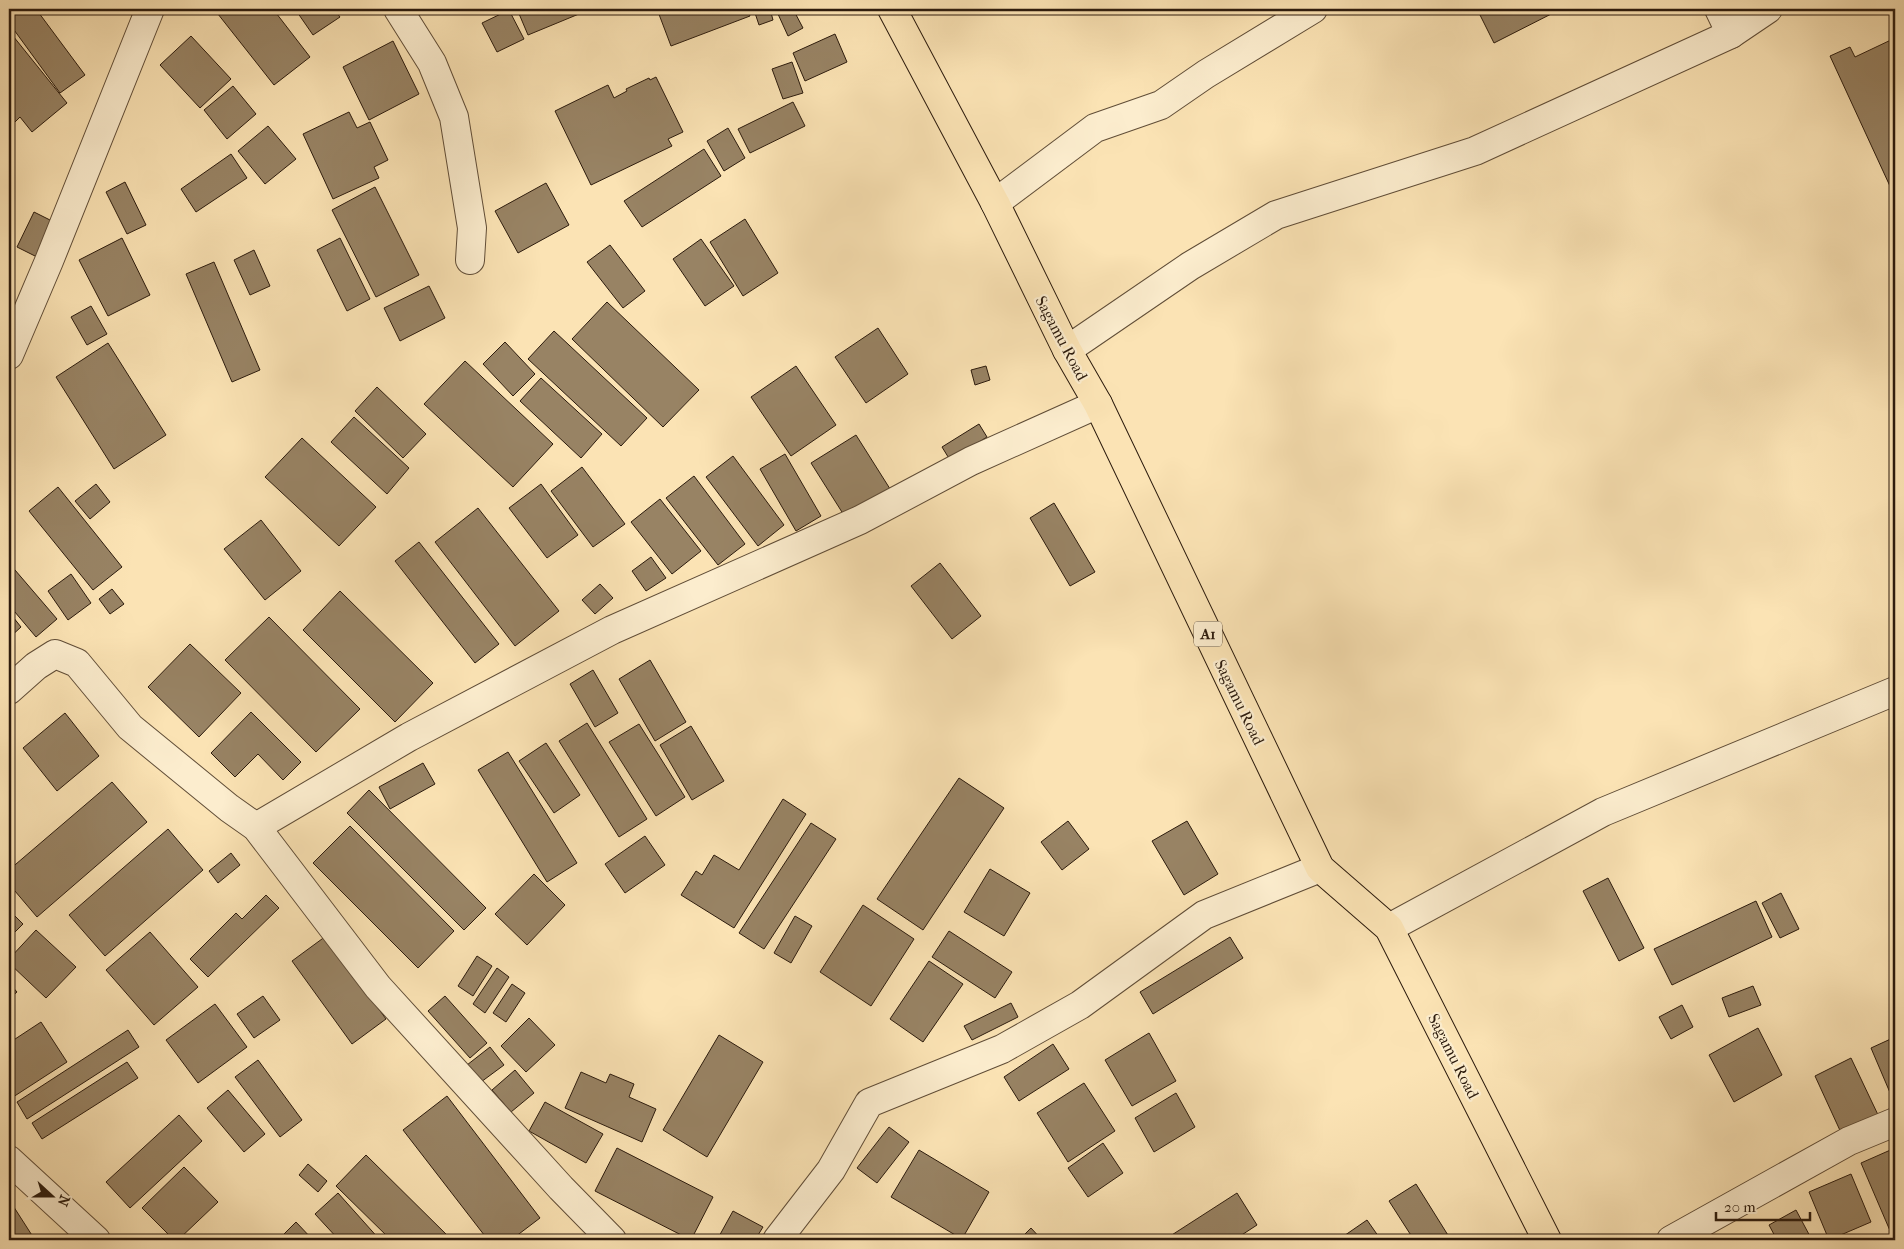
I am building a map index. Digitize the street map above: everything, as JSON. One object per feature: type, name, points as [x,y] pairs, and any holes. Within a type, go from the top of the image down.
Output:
[{"type":"highway","name":"Sagamu Road","points":[[892,9],[995,203],[1067,350],[1098,404],[1320,868],[1389,928],[1547,1240]]},
{"type":"street","points":[[9,355],[49,261],[150,9]]},
{"type":"street","points":[[398,9],[432,63],[454,117],[472,228],[470,260]]},
{"type":"street","points":[[995,203],[1096,128],[1161,105],[1206,74],[1313,9]]},
{"type":"street","points":[[1719,9],[1731,34]]},
{"type":"street","points":[[1067,350],[1190,266],[1276,215],[1475,151],[1731,34],[1768,9]]},
{"type":"street","points":[[256,826],[409,737],[612,630],[860,520],[971,461],[1098,404]]},
{"type":"street","points":[[9,690],[36,666],[55,654],[77,663],[130,727],[229,808],[256,826],[378,987],[561,1188],[612,1240]]},
{"type":"street","points":[[1389,928],[1603,812],[1895,691]]},
{"type":"street","points":[[777,1240],[831,1170],[869,1102],[1002,1049],[1080,1005],[1204,915],[1320,868]]},
{"type":"street","points":[[1671,1240],[1849,1141],[1895,1122]]},
{"type":"street","points":[[9,1160],[96,1240]]},
{"type":"building","points":[[15,9],[36,9],[85,75],[60,93],[9,23],[9,13]]},
{"type":"building","points":[[214,9],[273,9],[310,57],[274,85]]},
{"type":"building","points":[[295,9],[334,9],[340,17],[313,35]]},
{"type":"building","points":[[517,9],[591,9],[528,35]]},
{"type":"building","points":[[657,9],[747,9],[750,16],[671,46]]},
{"type":"building","points":[[770,9],[773,20],[759,25],[754,10]]},
{"type":"building","points":[[788,9],[793,9],[803,28],[788,36],[778,14]]},
{"type":"building","points":[[1477,9],[1561,9],[1494,43]]},
{"type":"building","points":[[509,10],[524,39],[497,52],[482,23]]},
{"type":"building","points":[[9,31],[67,103],[32,132],[20,117],[13,124],[9,118]]},
{"type":"building","points":[[835,34],[847,62],[805,81],[793,53]]},
{"type":"building","points":[[191,36],[231,79],[200,108],[160,65]]},
{"type":"building","points":[[1893,39],[1895,45],[1895,197],[1830,56],[1850,47],[1855,57]]},
{"type":"building","points":[[393,41],[419,94],[369,120],[343,67]]},
{"type":"building","points":[[792,62],[803,93],[783,99],[772,69]]},
{"type":"building","points":[[656,77],[683,132],[668,139],[672,146],[591,185],[555,111],[608,85],[614,98],[627,91],[626,89],[649,78],[650,80]]},
{"type":"building","points":[[233,86],[256,114],[227,139],[204,110]]},
{"type":"building","points":[[793,102],[805,126],[750,153],[738,129]]},
{"type":"building","points":[[349,112],[357,128],[370,122],[388,160],[374,167],[379,178],[333,199],[303,134]]},
{"type":"building","points":[[268,126],[296,159],[265,184],[238,151]]},
{"type":"building","points":[[728,128],[745,158],[724,171],[707,141]]},
{"type":"building","points":[[704,149],[721,176],[642,227],[624,201]]},
{"type":"building","points":[[231,154],[247,178],[196,212],[181,189]]},
{"type":"building","points":[[125,182],[146,225],[127,234],[106,192]]},
{"type":"building","points":[[546,183],[569,225],[518,253],[495,211]]},
{"type":"building","points":[[375,187],[419,275],[376,297],[332,210]]},
{"type":"building","points":[[34,212],[54,222],[37,257],[17,247]]},
{"type":"building","points":[[745,219],[778,273],[743,296],[710,242]]},
{"type":"building","points":[[122,238],[150,295],[108,316],[79,260]]},
{"type":"building","points":[[340,238],[370,299],[347,311],[317,250]]},
{"type":"building","points":[[701,239],[734,286],[705,306],[673,259]]},
{"type":"building","points":[[610,245],[645,291],[623,308],[587,262]]},
{"type":"building","points":[[254,250],[270,286],[250,295],[234,260]]},
{"type":"building","points":[[214,262],[260,370],[232,382],[186,274]]},
{"type":"building","points":[[429,286],[445,318],[400,341],[384,308]]},
{"type":"building","points":[[607,302],[699,390],[663,427],[572,339]]},
{"type":"building","points":[[91,306],[107,334],[87,345],[71,317]]},
{"type":"building","points":[[878,328],[908,374],[866,403],[835,357]]},
{"type":"building","points":[[554,331],[647,418],[621,446],[528,359]]},
{"type":"building","points":[[505,342],[535,374],[513,396],[483,364]]},
{"type":"building","points":[[108,343],[166,435],[114,469],[56,377]]},
{"type":"building","points":[[465,361],[553,444],[513,487],[424,404]]},
{"type":"building","points":[[796,366],[836,425],[791,456],[751,397]]},
{"type":"building","points":[[986,366],[990,380],[975,385],[971,370]]},
{"type":"building","points":[[541,378],[602,434],[581,458],[520,401]]},
{"type":"building","points":[[377,387],[426,434],[403,458],[355,411]]},
{"type":"building","points":[[354,417],[409,468],[387,494],[331,442]]},
{"type":"building","points":[[979,424],[987,437],[950,460],[942,447]]},
{"type":"building","points":[[856,435],[892,492],[847,520],[811,463]]},
{"type":"building","points":[[302,438],[376,507],[339,546],[265,477]]},
{"type":"building","points":[[785,454],[821,516],[796,531],[760,469]]},
{"type":"building","points":[[733,456],[784,525],[758,546],[706,477]]},
{"type":"building","points":[[582,467],[625,524],[593,547],[551,491]]},
{"type":"building","points":[[694,476],[745,544],[718,565],[666,498]]},
{"type":"building","points":[[96,484],[110,502],[90,519],[75,501]]},
{"type":"building","points":[[541,484],[578,535],[547,558],[509,508]]},
{"type":"building","points":[[58,487],[122,567],[93,590],[29,511]]},
{"type":"building","points":[[660,499],[701,551],[672,574],[631,522]]},
{"type":"building","points":[[1054,503],[1095,572],[1070,586],[1030,518]]},
{"type":"building","points":[[478,508],[559,611],[515,646],[435,542]]},
{"type":"building","points":[[261,520],[301,571],[265,600],[224,549]]},
{"type":"building","points":[[419,542],[499,644],[475,663],[395,561]]},
{"type":"building","points":[[651,557],[666,578],[646,591],[632,571]]},
{"type":"building","points":[[9,563],[57,619],[36,637],[9,605]]},
{"type":"building","points":[[940,563],[981,616],[952,639],[911,586]]},
{"type":"building","points":[[71,574],[91,603],[68,620],[48,591]]},
{"type":"building","points":[[600,584],[613,598],[595,614],[582,600]]},
{"type":"building","points":[[112,589],[124,604],[110,614],[99,599]]},
{"type":"building","points":[[340,591],[433,683],[395,722],[303,630]]},
{"type":"building","points":[[9,612],[21,627],[9,638]]},
{"type":"building","points":[[269,617],[360,709],[316,752],[225,660]]},
{"type":"building","points":[[190,644],[241,693],[199,737],[148,687]]},
{"type":"building","points":[[650,660],[686,722],[655,741],[619,679]]},
{"type":"building","points":[[593,670],[618,713],[595,727],[570,684]]},
{"type":"building","points":[[251,712],[301,762],[283,780],[258,754],[235,777],[211,753]]},
{"type":"building","points":[[65,713],[99,756],[57,791],[23,748]]},
{"type":"building","points":[[587,723],[647,819],[619,837],[559,741]]},
{"type":"building","points":[[639,724],[685,797],[656,816],[609,742]]},
{"type":"building","points":[[691,726],[724,781],[692,800],[660,745]]},
{"type":"building","points":[[546,743],[580,795],[554,813],[519,761]]},
{"type":"building","points":[[508,752],[577,863],[547,882],[478,770]]},
{"type":"building","points":[[423,763],[435,784],[390,809],[379,787]]},
{"type":"building","points":[[959,778],[1004,808],[923,930],[877,899]]},
{"type":"building","points":[[112,782],[147,822],[37,917],[9,884],[9,870]]},
{"type":"building","points":[[369,790],[486,908],[464,930],[347,813]]},
{"type":"building","points":[[783,799],[806,814],[734,928],[681,895],[696,871],[702,875],[714,855],[739,870]]},
{"type":"building","points":[[1068,821],[1089,849],[1062,870],[1041,842]]},
{"type":"building","points":[[1187,821],[1218,874],[1184,895],[1152,841]]},
{"type":"building","points":[[811,823],[836,839],[764,949],[739,933]]},
{"type":"building","points":[[350,826],[454,931],[418,968],[313,863]]},
{"type":"building","points":[[168,829],[203,870],[105,956],[69,915]]},
{"type":"building","points":[[645,836],[665,865],[625,893],[605,864]]},
{"type":"building","points":[[231,853],[240,865],[218,883],[209,871]]},
{"type":"building","points":[[990,869],[1030,893],[1004,936],[964,912]]},
{"type":"building","points":[[534,874],[565,905],[527,945],[495,914]]},
{"type":"building","points":[[1608,878],[1644,948],[1619,961],[1583,891]]},
{"type":"building","points":[[1781,893],[1799,929],[1780,938],[1762,903]]},
{"type":"building","points":[[266,895],[279,908],[208,977],[190,959],[236,913],[242,919]]},
{"type":"building","points":[[1756,901],[1772,937],[1672,985],[1654,949]]},
{"type":"building","points":[[863,905],[914,939],[871,1006],[820,972]]},
{"type":"building","points":[[9,910],[23,924],[9,938]]},
{"type":"building","points":[[795,916],[812,926],[791,963],[774,953]]},
{"type":"building","points":[[36,930],[76,967],[46,998],[9,963],[9,959]]},
{"type":"building","points":[[949,931],[1012,972],[995,998],[932,957]]},
{"type":"building","points":[[150,932],[198,987],[154,1025],[106,970]]},
{"type":"building","points":[[326,936],[386,1019],[352,1044],[292,961]]},
{"type":"building","points":[[1230,937],[1243,958],[1153,1014],[1140,992]]},
{"type":"building","points":[[477,956],[492,966],[473,996],[458,986]]},
{"type":"building","points":[[929,961],[963,984],[923,1042],[890,1019]]},
{"type":"building","points":[[497,968],[509,977],[485,1013],[473,1004]]},
{"type":"building","points":[[9,983],[17,992],[9,999]]},
{"type":"building","points":[[512,984],[525,993],[506,1022],[493,1013]]},
{"type":"building","points":[[1753,986],[1761,1005],[1729,1017],[1722,998]]},
{"type":"building","points":[[263,996],[280,1020],[254,1038],[237,1014]]},
{"type":"building","points":[[445,996],[487,1043],[470,1058],[428,1011]]},
{"type":"building","points":[[1011,1003],[1018,1017],[972,1040],[964,1026]]},
{"type":"building","points":[[215,1004],[247,1047],[198,1083],[166,1040]]},
{"type":"building","points":[[1682,1005],[1693,1027],[1671,1039],[1659,1017]]},
{"type":"building","points":[[529,1018],[555,1045],[526,1072],[501,1046]]},
{"type":"building","points":[[41,1022],[67,1062],[10,1099],[9,1043]]},
{"type":"building","points":[[1758,1028],[1782,1075],[1734,1102],[1709,1055]]},
{"type":"building","points":[[128,1030],[139,1047],[27,1119],[17,1102]]},
{"type":"building","points":[[1149,1033],[1176,1081],[1132,1106],[1105,1060]]},
{"type":"building","points":[[719,1035],[763,1062],[707,1157],[663,1130]]},
{"type":"building","points":[[1895,1037],[1895,1102],[1894,1102],[1871,1048]]},
{"type":"building","points":[[1053,1044],[1069,1069],[1019,1101],[1004,1077]]},
{"type":"building","points":[[490,1047],[504,1065],[481,1082],[467,1065]]},
{"type":"building","points":[[1851,1058],[1880,1119],[1843,1137],[1815,1076]]},
{"type":"building","points":[[258,1060],[302,1120],[280,1137],[235,1077]]},
{"type":"building","points":[[127,1062],[138,1078],[42,1139],[32,1123]]},
{"type":"building","points":[[515,1070],[534,1093],[511,1112],[492,1090]]},
{"type":"building","points":[[581,1072],[606,1083],[610,1074],[634,1084],[629,1097],[656,1109],[642,1142],[565,1108]]},
{"type":"building","points":[[1084,1083],[1115,1131],[1068,1162],[1037,1113]]},
{"type":"building","points":[[228,1090],[265,1134],[244,1152],[207,1108]]},
{"type":"building","points":[[1176,1093],[1195,1127],[1154,1152],[1135,1118]]},
{"type":"building","points":[[447,1096],[540,1218],[511,1240],[488,1240],[403,1130]]},
{"type":"building","points":[[545,1102],[603,1134],[586,1163],[529,1131]]},
{"type":"building","points":[[179,1115],[202,1141],[130,1208],[106,1182]]},
{"type":"building","points":[[889,1127],[909,1142],[877,1183],[857,1168]]},
{"type":"building","points":[[1103,1143],[1123,1173],[1088,1197],[1068,1168]]},
{"type":"building","points":[[617,1148],[713,1197],[691,1240],[595,1191]]},
{"type":"building","points":[[1895,1148],[1895,1240],[1894,1240],[1861,1163]]},
{"type":"building","points":[[919,1150],[989,1192],[962,1239],[891,1197]]},
{"type":"building","points":[[366,1155],[452,1240],[391,1240],[336,1186]]},
{"type":"building","points":[[308,1164],[327,1181],[318,1192],[299,1175]]},
{"type":"building","points":[[184,1167],[218,1202],[178,1240],[174,1240],[142,1208]]},
{"type":"building","points":[[1851,1174],[1871,1222],[1829,1240],[1809,1192]]},
{"type":"building","points":[[1416,1184],[1451,1240],[1414,1240],[1389,1201]]},
{"type":"building","points":[[338,1193],[380,1240],[339,1240],[315,1214]]},
{"type":"building","points":[[1237,1193],[1257,1225],[1234,1240],[1164,1240]]},
{"type":"building","points":[[10,1201],[35,1240],[9,1240]]},
{"type":"building","points":[[1796,1210],[1812,1240],[1777,1240],[1769,1225]]},
{"type":"building","points":[[733,1211],[763,1227],[755,1240],[717,1240]]},
{"type":"building","points":[[1367,1220],[1381,1240],[1338,1240]]},
{"type":"building","points":[[296,1222],[313,1240],[278,1240]]},
{"type":"building","points":[[1031,1228],[1042,1240],[1019,1240]]}]
